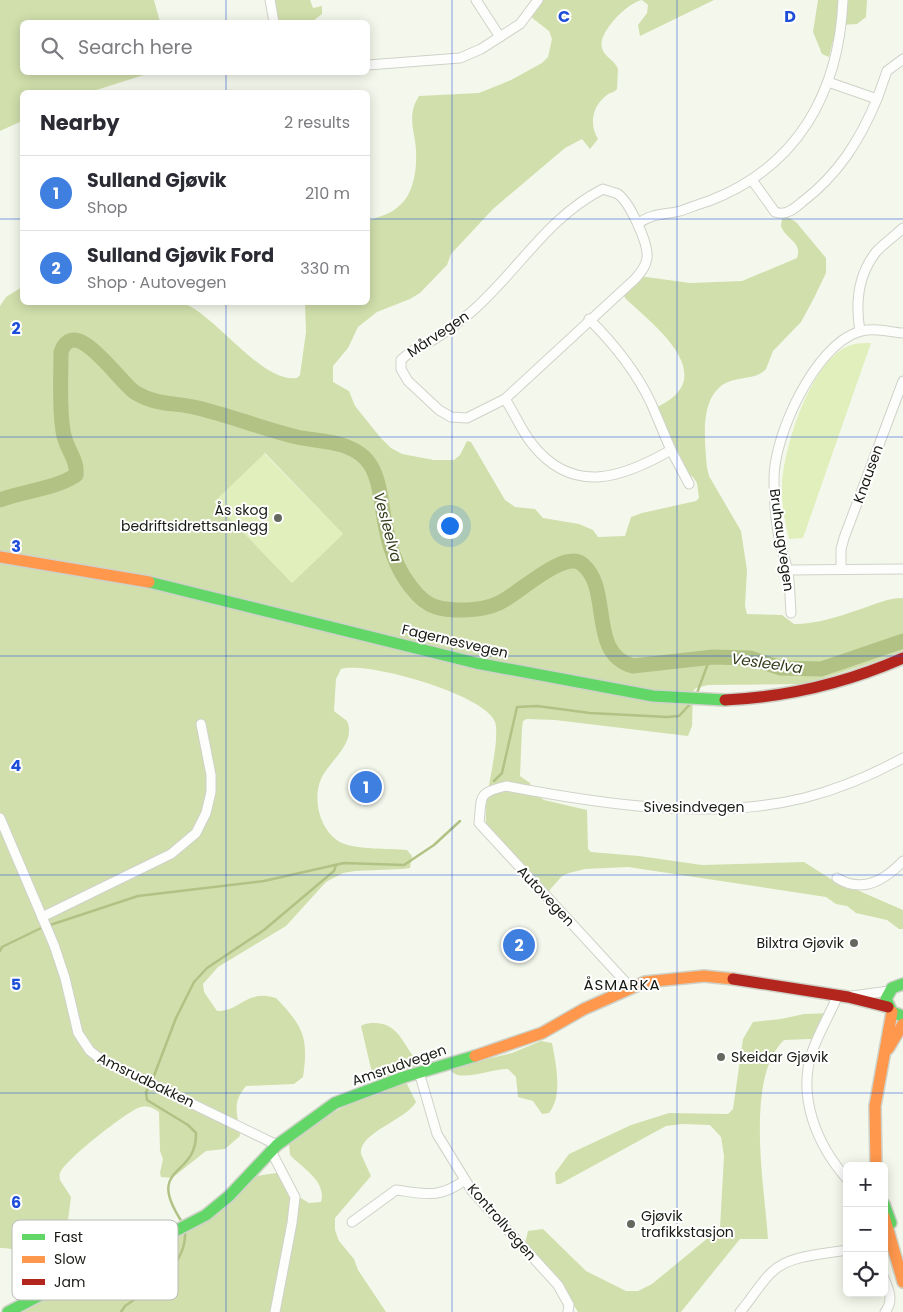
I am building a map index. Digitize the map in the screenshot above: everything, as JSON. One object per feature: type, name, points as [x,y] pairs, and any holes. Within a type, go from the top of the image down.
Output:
[{"type":"main road","name":"Fagernesvegen","points":[[0,557],[163,584],[476,663],[653,696],[726,700],[781,694],[826,686],[866,674],[903,658]]},
{"type":"main road","name":"Amsrudvegen","points":[[178,1229],[196,1221],[229,1196],[274,1148],[294,1131],[335,1103],[419,1072],[496,1050],[542,1033],[584,1009],[645,982],[704,976],[758,981],[843,996],[894,1012]]},
{"type":"main road","points":[[876,1162],[875,1106],[894,1012],[886,999],[898,984]]},
{"type":"main road","points":[[886,1051],[903,1024]]},
{"type":"main road","points":[[885,1207],[903,1261]]},
{"type":"main road","points":[[888,1230],[903,1282]]},
{"type":"main road","name":"Amsrudvegen","points":[[8,1312],[31,1300]]},
{"type":"street","points":[[270,0],[274,20]]},
{"type":"street","points":[[476,0],[500,37]]},
{"type":"street","points":[[370,65],[460,58],[481,49],[520,24],[538,0]]},
{"type":"street","points":[[638,224],[646,217],[679,211],[710,200],[752,180],[792,144],[814,113],[828,82],[839,44],[843,0]]},
{"type":"street","points":[[752,180],[775,212],[789,212],[812,195],[837,170],[866,124],[887,70],[903,59]]},
{"type":"street","points":[[828,82],[877,99]]},
{"type":"street","name":"Mårvegen","points":[[603,189],[618,194],[638,224],[647,248],[647,260],[643,269],[635,279],[589,319],[540,368],[505,399],[467,418],[451,417],[439,410],[408,381],[401,369],[401,360],[410,351],[432,340],[469,314],[495,290],[538,240],[589,196],[603,189]]},
{"type":"street","points":[[903,228],[876,252],[863,272],[858,294],[857,317],[860,331],[903,334]]},
{"type":"street","points":[[589,319],[613,343],[635,374],[651,403],[671,450],[689,484]]},
{"type":"street","name":"Bruhaugvegen","points":[[791,613],[788,570],[780,541],[774,504],[774,475],[781,438],[792,408],[807,381],[831,351],[849,335],[860,331]]},
{"type":"street","name":"Knausen","points":[[841,569],[841,549],[844,538],[903,381]]},
{"type":"street","points":[[505,399],[532,444],[545,458],[577,474],[609,477],[632,471],[671,450]]},
{"type":"street","points":[[788,570],[903,569]]},
{"type":"street","points":[[42,917],[171,854],[196,833],[206,813],[211,792],[201,724]]},
{"type":"street","name":"Sivesindvegen","points":[[482,796],[487,790],[506,786],[630,806],[750,806],[804,798],[867,777],[903,758]]},
{"type":"street","name":"Autovegen","points":[[482,796],[478,823],[631,988]]},
{"type":"street","name":"Amsrudbakken","points":[[0,818],[42,917],[65,978],[78,1033],[90,1051],[102,1060],[274,1148]]},
{"type":"street","points":[[837,878],[850,885],[869,884],[891,874],[903,861]]},
{"type":"street","name":"Amsrudvegen","points":[[843,996],[898,984]]},
{"type":"street","points":[[843,996],[813,1051],[808,1068],[812,1117],[819,1140],[834,1165],[843,1175]]},
{"type":"street","name":"Kontrollvegen","points":[[419,1072],[437,1134],[465,1180],[472,1191],[558,1285],[569,1305],[568,1312]]},
{"type":"street","points":[[274,1148],[295,1196],[292,1223],[275,1312]]},
{"type":"street","points":[[352,1222],[396,1190],[435,1195],[455,1187],[465,1180]]},
{"type":"street","points":[[740,1312],[770,1274],[780,1266],[807,1257],[843,1251]]},
{"type":"street","points":[[887,1308],[890,1292],[888,1287]]},
{"type":"green space","points":[[0,0],[154,0],[159,20],[20,20],[20,75],[144,75],[96,90],[20,90],[20,122],[0,131]]},
{"type":"green space","points":[[275,0],[310,0],[313,8],[322,6],[322,14],[314,20],[274,20]]},
{"type":"green space","points":[[533,0],[642,0],[629,6],[622,12],[604,34],[602,42],[603,51],[615,63],[618,69],[617,89],[602,99],[595,110],[593,121],[598,139],[590,149],[582,139],[565,148],[493,209],[451,254],[447,265],[420,293],[377,312],[358,327],[348,348],[333,366],[333,382],[349,391],[355,406],[380,437],[391,448],[402,454],[434,460],[454,460],[460,455],[467,441],[471,442],[505,500],[515,507],[535,509],[543,518],[579,524],[593,530],[598,537],[625,536],[631,517],[696,501],[699,498],[697,483],[693,477],[683,472],[669,457],[659,428],[657,407],[676,395],[684,381],[683,367],[677,352],[666,337],[626,299],[624,296],[625,288],[639,276],[690,283],[742,281],[797,258],[798,248],[796,244],[781,226],[782,219],[789,218],[796,222],[826,258],[826,273],[801,322],[773,351],[766,369],[755,376],[734,380],[722,385],[714,394],[706,417],[705,444],[707,468],[709,476],[741,531],[747,570],[745,606],[747,614],[782,615],[794,624],[802,624],[826,620],[886,600],[903,598],[903,651],[887,658],[805,684],[708,685],[696,688],[693,691],[692,726],[688,736],[555,720],[527,719],[523,721],[522,728],[520,776],[530,783],[534,794],[544,800],[587,810],[588,849],[591,852],[639,856],[702,865],[804,862],[845,888],[857,890],[903,910],[903,929],[899,929],[887,920],[856,913],[847,906],[836,904],[826,897],[628,867],[585,869],[569,873],[562,876],[547,893],[486,833],[486,802],[496,738],[495,722],[487,712],[471,701],[425,682],[375,670],[341,669],[336,679],[334,711],[347,721],[349,729],[345,744],[325,772],[318,787],[318,805],[323,824],[334,838],[342,843],[365,848],[407,850],[412,856],[410,868],[343,873],[326,882],[286,926],[218,967],[203,984],[204,992],[217,1011],[232,1008],[257,996],[276,998],[298,1025],[302,1033],[305,1052],[303,1077],[294,1084],[246,1086],[238,1099],[237,1105],[240,1136],[225,1149],[206,1151],[172,1178],[161,1177],[160,1173],[163,1159],[160,1151],[159,1112],[146,1107],[138,1108],[72,1158],[60,1173],[60,1180],[71,1197],[68,1220],[12,1220],[12,1249],[0,1248],[0,306],[6,297],[20,288],[20,305],[187,305],[210,321],[254,360],[269,370],[283,377],[297,378],[300,375],[306,332],[305,305],[370,305],[370,220],[396,209],[409,193],[416,166],[416,149],[412,123],[413,113],[419,96],[479,93],[511,80],[542,63],[548,57],[552,39],[549,31],[531,17]],"holes":[[[265,453],[343,534],[292,583],[214,502]]]},
{"type":"green space","points":[[642,0],[714,0],[640,36],[638,25],[647,13],[648,5]]},
{"type":"green space","points":[[818,0],[867,0],[866,17],[857,24],[841,25],[833,41],[829,57],[822,54],[813,32]]},
{"type":"green space","points":[[871,343],[803,538],[789,539],[783,506],[782,485],[788,449],[802,406],[812,385],[824,367],[837,353],[851,345]]},
{"type":"green space","name":"Ås skog bedriftsidrettsanlegg","points":[[264,453],[343,534],[292,583],[214,502]]},
{"type":"green space","points":[[832,1013],[821,1042],[810,1039],[784,1040],[772,1057],[764,1080],[760,1135],[768,1239],[740,1239],[681,1312],[578,1312],[557,1278],[531,1253],[525,1243],[528,1231],[543,1229],[586,1271],[626,1291],[638,1291],[652,1284],[720,1228],[724,1156],[721,1137],[710,1125],[682,1124],[666,1126],[560,1184],[556,1184],[555,1173],[569,1154],[631,1125],[669,1113],[728,1114],[733,1109],[743,1039],[753,1022],[804,1014]]},
{"type":"green space","points":[[376,1023],[390,1027],[400,1037],[417,1061],[417,1065],[406,1077],[407,1084],[416,1102],[403,1115],[374,1133],[362,1146],[361,1154],[371,1176],[335,1218],[335,1230],[339,1241],[354,1259],[358,1270],[386,1312],[22,1312],[42,1300],[178,1300],[178,1237],[194,1228],[256,1176],[276,1173],[283,1175],[296,1195],[309,1203],[321,1202],[322,1194],[317,1181],[290,1155],[289,1144],[319,1120],[378,1088],[372,1073],[361,1026]]},
{"type":"green space","points":[[541,1041],[552,1043],[556,1070],[556,1098],[549,1113],[542,1114],[533,1101],[518,1097],[516,1077],[508,1069],[467,1076],[453,1073],[450,1068],[512,1053]]},
{"type":"waterway","name":"Vesleelva","points":[[0,500],[59,484],[76,475],[75,464],[64,437],[60,392],[61,352],[68,342],[77,340],[98,354],[129,387],[144,397],[159,402],[210,411],[297,437],[341,445],[358,452],[371,465],[375,474],[389,540],[399,568],[416,593],[432,606],[451,610],[468,610],[492,606],[507,599],[552,568],[574,561],[582,564],[591,575],[597,588],[605,635],[610,648],[619,659],[633,666],[713,657],[750,658],[781,668],[821,669],[903,641]]},
{"type":"waterway","points":[[697,693],[710,658]]},
{"type":"waterway","points":[[494,781],[502,773],[517,707],[537,706],[590,713],[667,717],[679,716],[692,702]]},
{"type":"waterway","points":[[0,951],[2,947],[41,928],[138,896],[264,881],[344,863],[404,865],[434,845],[460,821]]},
{"type":"waterway","points":[[152,1081],[176,1018],[194,982],[207,968],[264,930],[334,871],[336,865]]},
{"type":"waterway","points":[[150,1086],[146,1092],[147,1100],[188,1125],[196,1133],[194,1148],[189,1158],[170,1180],[168,1190],[172,1203],[182,1222]]},
{"type":"waterway","points":[[178,1259],[184,1244],[185,1232]]},
{"type":"waterway","points":[[121,1312],[125,1306],[134,1300]]},
{"type":"traffic: fast","points":[[149,582],[476,663],[653,696],[725,700]]},
{"type":"traffic: fast","points":[[903,984],[892,988],[886,999],[892,1012],[903,1016]]},
{"type":"traffic: fast","points":[[178,1230],[206,1215],[229,1196],[277,1145],[335,1103],[404,1077],[475,1056]]},
{"type":"traffic: fast","points":[[885,1207],[891,1223]]},
{"type":"traffic: fast","points":[[8,1312],[31,1300]]},
{"type":"traffic: slow","points":[[0,557],[149,582]]},
{"type":"traffic: slow","points":[[475,1056],[542,1033],[584,1009],[645,982],[704,976],[733,979]]},
{"type":"traffic: slow","points":[[876,1162],[875,1106],[892,1012]]},
{"type":"traffic: slow","points":[[888,1049],[903,1024]]},
{"type":"traffic: slow","points":[[888,1230],[903,1282]]},
{"type":"traffic: jam","points":[[725,700],[771,696],[816,687],[860,675],[903,658]]},
{"type":"traffic: jam","points":[[733,979],[848,997],[888,1007]]},
{"type":"place","name":"Ås skog bedriftsidrettsanlegg","points":[[278,518]]},
{"type":"place","name":"Sulland Gjøvik","points":[[366,787]]},
{"type":"place","name":"Bilxtra Gjøvik","points":[[854,943]]},
{"type":"place","name":"Sulland Gjøvik Ford","points":[[519,945]]},
{"type":"place","name":"Skeidar Gjøvik","points":[[721,1057]]},
{"type":"place","name":"Gjøvik trafikkstasjon","points":[[631,1224]]},
{"type":"district","name":"ÅSMARKA","points":[[622,984]]}]
